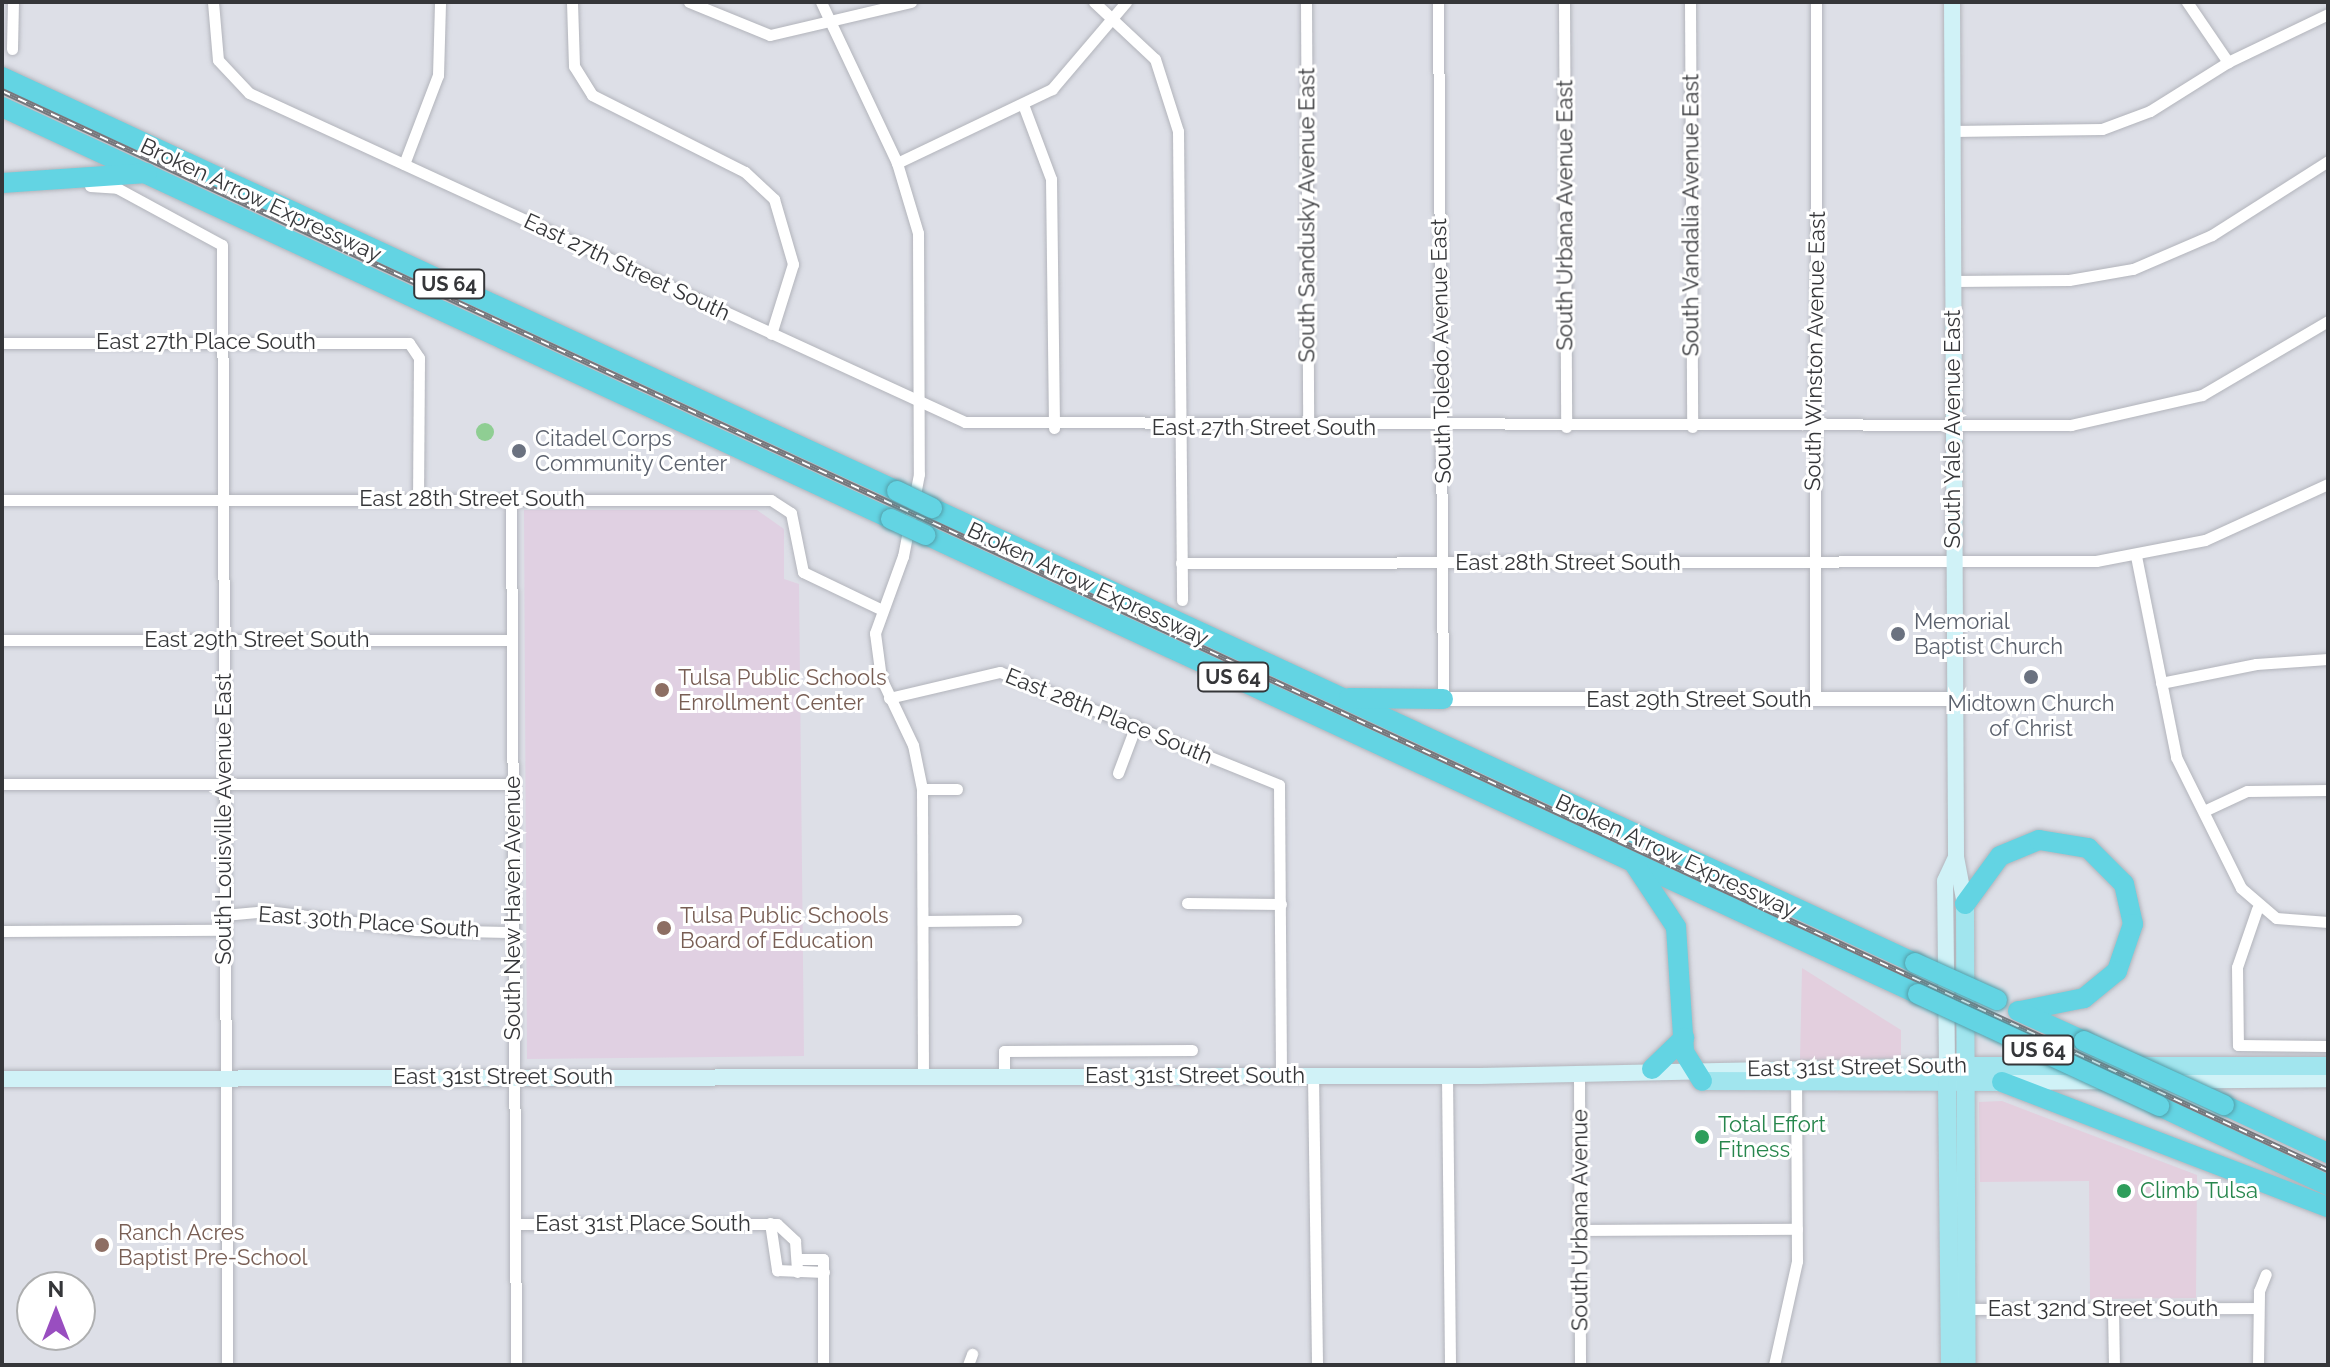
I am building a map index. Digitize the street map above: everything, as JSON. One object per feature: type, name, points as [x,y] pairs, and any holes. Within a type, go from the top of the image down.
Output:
[{"type":"highway","name":"Broken Arrow Expressway","points":[[2,77],[2328,1153]]},
{"type":"highway","name":"Broken Arrow Expressway","points":[[2,107],[2328,1185]]},
{"type":"highway","points":[[2,183],[147,173]]},
{"type":"highway","points":[[1345,698],[1443,699]]},
{"type":"highway","points":[[1965,904],[2000,856],[2039,840],[2088,848],[2124,884],[2133,924],[2117,971],[2084,998],[2020,1011]]},
{"type":"highway","points":[[1634,864],[1680,940],[1684,1038],[1696,1075]]},
{"type":"highway","points":[[1652,1069],[1684,1038]]},
{"type":"highway","points":[[2002,1082],[2328,1207]]},
{"type":"main road","name":"South Yale Avenue East","points":[[1950,1365],[1958,1308],[1957,1074],[1965,904],[1956,857],[1952,2]]},
{"type":"main road","name":"South Yale Avenue East","points":[[1956,857],[1945,881],[1957,1074]]},
{"type":"main road","name":"East 31st Street South","points":[[2,1079],[1957,1074],[2328,1066]]},
{"type":"main road","name":"East 31st Street South","points":[[1579,1075],[1652,1069],[1796,1082],[1957,1074],[2002,1082],[2328,1079]]},
{"type":"main road","name":"South Yale Avenue East","points":[[1958,1308],[1967,1365]]},
{"type":"street","points":[[12,49],[13,2]]},
{"type":"street","name":"East 27th Street South","points":[[213,2],[218,60],[249,93],[920,404],[965,422],[1054,428],[1954,427],[2094,423],[2175,405],[2253,370],[2328,321]]},
{"type":"street","points":[[404,164],[437,83],[440,2]]},
{"type":"street","points":[[572,2],[574,66],[592,95],[738,168],[774,199],[793,264],[771,334]]},
{"type":"street","points":[[689,2],[770,35],[831,25],[911,2]]},
{"type":"street","points":[[821,2],[897,163],[918,233],[919,474],[903,556],[878,608],[876,659],[889,698],[913,745],[922,789],[923,1076]]},
{"type":"street","points":[[1094,2],[1115,16],[1155,59],[1178,131],[1182,600]]},
{"type":"street","points":[[897,163],[1024,107],[1063,79],[1126,2]]},
{"type":"street","name":"South Sandusky Avenue East","points":[[1306,2],[1308,428]]},
{"type":"street","name":"South Toledo Avenue East","points":[[1438,2],[1443,699]]},
{"type":"street","name":"South Urbana Avenue East","points":[[1564,2],[1566,427]]},
{"type":"street","name":"South Vandalia Avenue East","points":[[1690,2],[1692,427]]},
{"type":"street","name":"South Winston Avenue East","points":[[1815,700],[1816,2]]},
{"type":"street","points":[[2187,2],[2228,62]]},
{"type":"street","points":[[1952,131],[2102,129],[2150,111],[2228,62],[2328,14]]},
{"type":"street","points":[[1024,107],[1051,179],[1054,428]]},
{"type":"street","points":[[1953,281],[2069,280],[2133,269],[2212,235],[2328,161]]},
{"type":"street","name":"South Louisville Avenue East","points":[[2,183],[117,188],[209,232],[222,245],[227,1365]]},
{"type":"street","name":"East 27th Place South","points":[[2,343],[409,343],[419,358],[418,499]]},
{"type":"street","points":[[1954,563],[2136,556],[2249,525],[2328,484]]},
{"type":"street","name":"South New Haven Avenue","points":[[511,499],[516,1365]]},
{"type":"street","name":"East 28th Street South","points":[[2,500],[777,501],[793,519],[798,567],[878,608]]},
{"type":"street","points":[[2136,556],[2176,757],[2257,909],[2292,921],[2328,922]]},
{"type":"street","name":"East 28th Street South","points":[[1181,563],[1954,563]]},
{"type":"street","name":"East 29th Street South","points":[[2,640],[512,640]]},
{"type":"street","points":[[2161,683],[2265,662],[2328,659]]},
{"type":"street","name":"East 28th Place South","points":[[889,698],[1000,672],[1279,785],[1281,904]]},
{"type":"street","name":"East 29th Street South","points":[[1443,699],[1955,699]]},
{"type":"street","points":[[1118,773],[1136,725]]},
{"type":"street","points":[[2,784],[513,784]]},
{"type":"street","points":[[922,789],[957,789]]},
{"type":"street","points":[[2206,810],[2247,791],[2328,790]]},
{"type":"street","points":[[1187,903],[1281,904],[1281,1075]]},
{"type":"street","points":[[2257,909],[2237,967],[2238,1045],[2328,1046]]},
{"type":"street","name":"East 30th Place South","points":[[224,915],[268,911],[416,930],[514,932]]},
{"type":"street","points":[[923,921],[1016,920]]},
{"type":"street","name":"East 30th Place South","points":[[2,931],[225,930]]},
{"type":"street","name":"East 31st Street South","points":[[1004,1076],[1004,1051],[1192,1050]]},
{"type":"street","name":"South Urbana Avenue","points":[[1579,1075],[1580,1365]]},
{"type":"street","points":[[1313,1076],[1317,1365]]},
{"type":"street","points":[[1447,1076],[1450,1365]]},
{"type":"street","points":[[1774,1365],[1797,1229],[1796,1082]]},
{"type":"street","name":"East 31st Place South","points":[[516,1224],[770,1223],[790,1232],[797,1272],[773,1266],[770,1223]]},
{"type":"street","points":[[1581,1230],[1797,1229]]},
{"type":"street","points":[[797,1259],[824,1265]]},
{"type":"street","points":[[797,1272],[824,1265]]},
{"type":"street","points":[[823,1365],[824,1265]]},
{"type":"street","points":[[2258,1365],[2258,1308],[2266,1274]]},
{"type":"street","name":"East 32nd Street South","points":[[1958,1308],[2258,1308]]},
{"type":"street","points":[[2113,1309],[2114,1365]]},
{"type":"shaded area","points":[[524,510],[757,510],[784,529],[784,579],[799,584],[804,1056],[527,1059]]},
{"type":"shaded area","points":[[1802,968],[1901,1030],[1901,1058],[1800,1060]]},
{"type":"shaded area","points":[[2002,1101],[2197,1175],[2196,1298],[2090,1299],[2089,1181],[1980,1182],[1979,1102]]},
{"type":"green space","points":[[485,423],[494,432],[485,441],[476,432]]},
{"type":"railway","points":[[2,91],[2328,1170]]},
{"type":"place","name":"Citadel Corps Community Center","points":[[519,451]]},
{"type":"place","name":"Memorial Baptist Church","points":[[1898,634]]},
{"type":"place","name":"Midtown Church of Christ","points":[[2031,677]]},
{"type":"place","name":"Tulsa Public Schools Enrollment Center","points":[[662,690]]},
{"type":"place","name":"Tulsa Public Schools Board of Education","points":[[664,928]]},
{"type":"place","name":"Total Effort Fitness","points":[[1702,1137]]},
{"type":"place","name":"Climb Tulsa","points":[[2124,1191]]},
{"type":"place","name":"Ranch Acres Baptist Pre-School","points":[[102,1245]]}]
